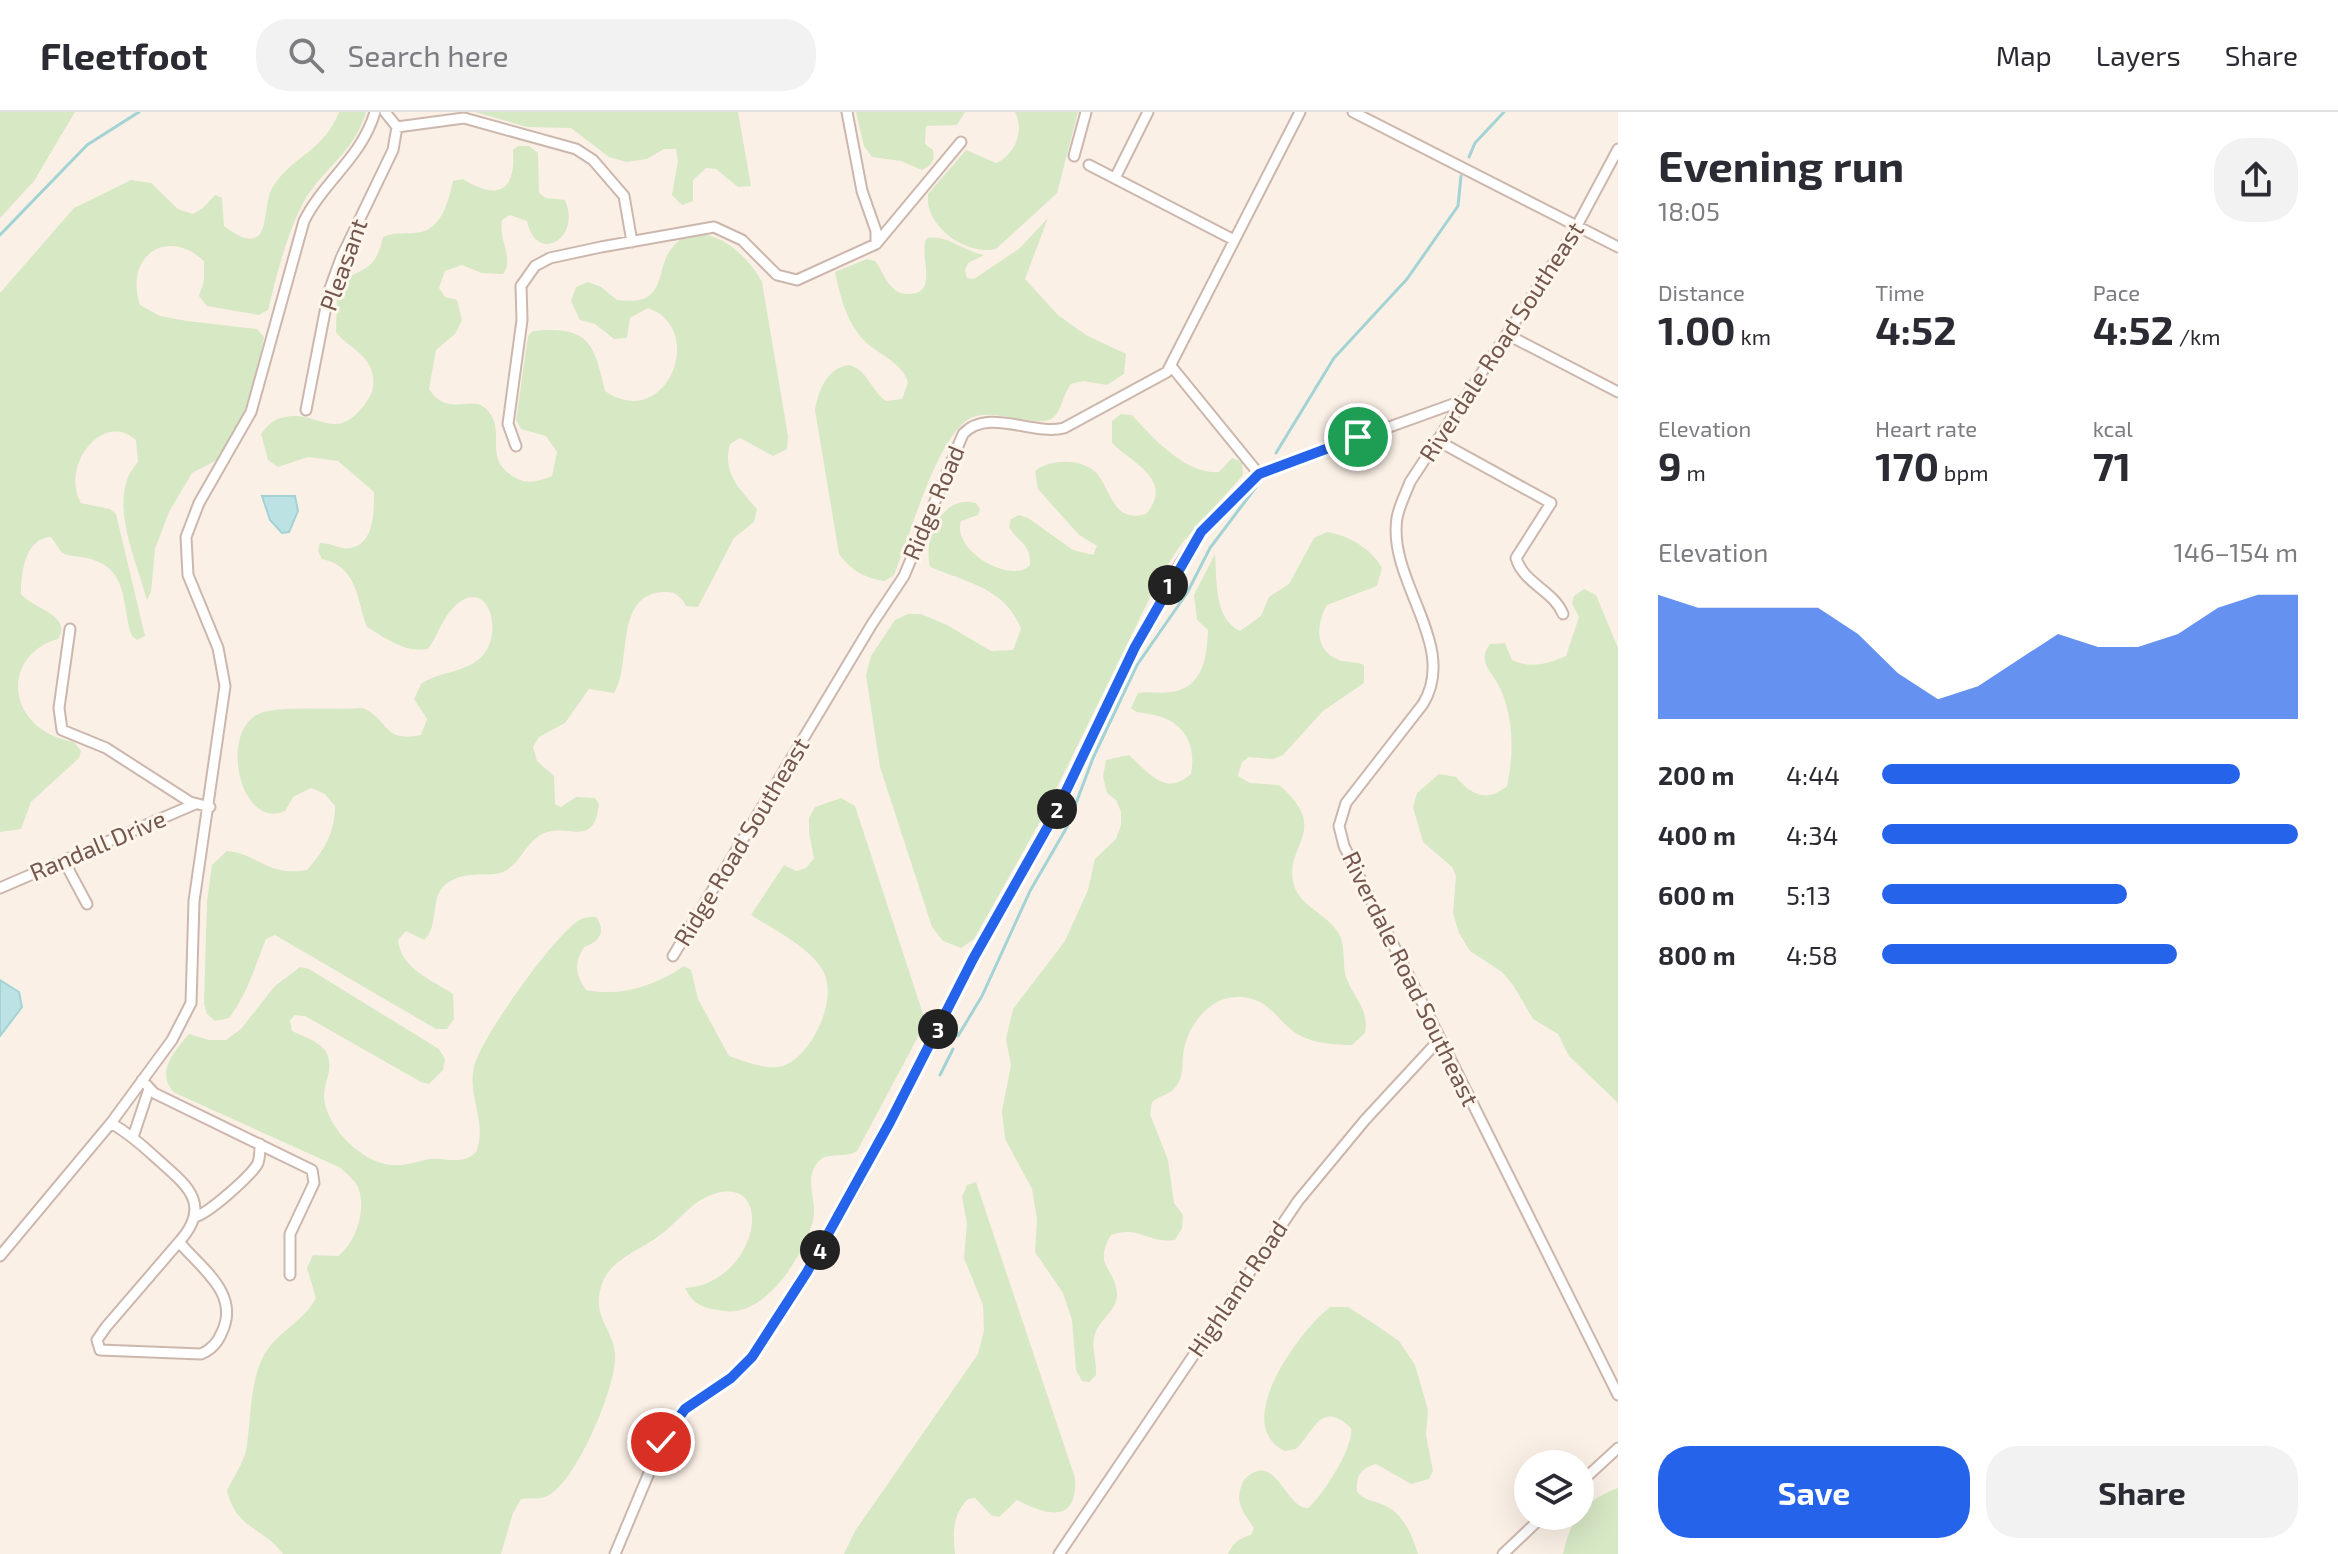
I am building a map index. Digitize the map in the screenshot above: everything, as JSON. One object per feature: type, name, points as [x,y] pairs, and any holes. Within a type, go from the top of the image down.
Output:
[{"type":"street","points":[[0,1256],[111,1123],[178,1031],[191,1003],[194,901],[225,702],[225,675],[188,575],[185,547],[193,514],[251,412],[304,221],[317,199],[360,148],[375,112]]},
{"type":"street","points":[[385,112],[397,127],[464,118],[576,149],[593,160],[624,196],[632,242]]},
{"type":"street","points":[[847,112],[862,191],[876,231],[876,244]]},
{"type":"street","points":[[1074,156],[1086,112]]},
{"type":"street","points":[[1115,178],[1148,112]]},
{"type":"street","points":[[1259,474],[1171,366],[1300,112]]},
{"type":"street","points":[[1353,112],[1618,247]]},
{"type":"street","name":"Pleasant","points":[[306,410],[329,291],[341,258],[393,150],[397,127]]},
{"type":"street","points":[[516,446],[508,424],[522,320],[523,279],[535,266],[550,258],[714,227],[735,235],[777,275],[790,281],[834,266],[876,244],[961,142]]},
{"type":"street","name":"Riverdale Road Southeast","points":[[1618,149],[1577,226],[1440,442],[1410,482],[1397,517],[1397,546],[1405,581],[1430,646],[1432,687],[1423,704],[1346,803],[1339,826],[1344,846],[1439,1040],[1618,1395]]},
{"type":"street","points":[[1089,165],[1234,240]]},
{"type":"street","points":[[1508,335],[1618,392]]},
{"type":"street","name":"Ridge Road","points":[[810,728],[898,587],[939,486],[967,429],[987,422],[1047,431],[1064,428],[1141,388],[1171,366]]},
{"type":"street","points":[[615,1554],[667,1430],[697,1399],[742,1369],[766,1339],[856,1187],[991,927],[1055,814],[1113,691],[1180,564],[1201,532],[1259,474],[1467,399]]},
{"type":"street","points":[[1440,442],[1551,503],[1516,558],[1520,568],[1555,601],[1563,614]]},
{"type":"street","points":[[70,629],[59,708],[62,730],[106,748],[195,804],[210,807]]},
{"type":"street","name":"Ridge Road Southeast","points":[[673,956],[810,728]]},
{"type":"street","name":"Randall Drive","points":[[0,888],[195,804]]},
{"type":"street","points":[[64,861],[87,904]]},
{"type":"street","name":"Highland Road","points":[[1059,1554],[1298,1201],[1365,1120],[1439,1040]]},
{"type":"street","points":[[142,1080],[149,1089],[309,1166],[315,1176],[290,1234],[290,1275]]},
{"type":"street","points":[[133,1137],[149,1089]]},
{"type":"street","points":[[111,1123],[133,1137],[188,1186],[195,1203],[194,1217],[179,1242],[97,1340],[100,1350],[201,1354],[208,1351],[220,1336],[228,1316],[227,1300],[179,1242]]},
{"type":"street","points":[[194,1217],[206,1214],[252,1171],[259,1160],[260,1144]]},
{"type":"street","points":[[1594,1470],[1618,1448]]},
{"type":"street","points":[[1503,1554],[1528,1530]]},
{"type":"green space","points":[[0,112],[75,112],[34,181],[0,218]]},
{"type":"green space","points":[[339,112],[366,112],[354,138],[303,203],[287,242],[268,310],[259,315],[207,306],[199,296],[204,281],[204,261],[190,251],[176,246],[163,247],[143,261],[138,273],[140,305],[160,316],[257,329],[264,337],[255,385],[219,459],[192,473],[169,512],[155,549],[151,592],[147,600],[126,530],[124,511],[124,493],[129,476],[138,462],[136,440],[123,433],[110,432],[98,437],[80,459],[76,489],[81,503],[110,509],[116,514],[145,636],[137,640],[132,636],[122,589],[111,570],[87,558],[62,553],[51,537],[35,543],[26,558],[21,594],[56,618],[61,631],[58,639],[39,648],[26,660],[19,675],[18,692],[23,708],[34,723],[51,735],[74,742],[81,751],[79,758],[31,802],[21,829],[0,832],[0,293],[74,208],[131,180],[151,183],[178,209],[193,214],[215,195],[222,198],[224,226],[245,238],[258,236],[274,185],[317,145]]},
{"type":"green space","points":[[475,112],[738,112],[751,186],[738,187],[716,169],[706,168],[693,180],[693,201],[682,205],[672,195],[678,161],[676,149],[664,149],[647,159],[626,162],[609,157],[571,128],[527,127]]},
{"type":"green space","points":[[856,112],[965,112],[957,125],[926,126],[925,144],[933,150],[934,157],[922,170],[901,161],[872,157],[864,146]]},
{"type":"green space","points":[[1015,112],[1078,112],[1057,193],[996,249],[973,248],[940,228],[933,218],[928,194],[966,150],[996,163],[1003,159],[1013,148],[1018,134]]},
{"type":"green space","points":[[518,146],[529,146],[538,153],[539,193],[546,198],[565,200],[568,226],[556,242],[547,244],[539,242],[532,234],[527,221],[510,215],[502,220],[501,227],[507,256],[503,274],[482,273],[462,265],[445,271],[439,288],[445,297],[457,300],[462,320],[455,334],[436,350],[429,389],[445,403],[476,404],[489,412],[496,429],[497,455],[506,471],[530,482],[552,476],[557,452],[546,436],[521,429],[516,420],[528,336],[533,331],[552,330],[577,335],[592,349],[605,391],[627,400],[646,399],[661,389],[672,373],[677,355],[675,336],[666,319],[648,308],[630,318],[627,338],[614,339],[595,324],[580,320],[571,301],[576,287],[588,282],[601,287],[617,300],[636,301],[644,298],[655,289],[666,257],[680,240],[693,235],[707,235],[720,240],[745,258],[762,282],[788,436],[787,449],[773,456],[740,438],[730,444],[730,472],[757,509],[754,522],[734,538],[698,607],[686,606],[678,596],[667,592],[650,595],[638,603],[631,616],[623,665],[614,693],[589,689],[565,723],[539,737],[533,747],[537,761],[554,776],[555,804],[561,807],[576,797],[595,798],[599,804],[591,827],[585,831],[549,832],[539,836],[505,871],[454,879],[438,896],[432,927],[424,940],[406,931],[398,940],[400,950],[411,966],[453,994],[454,1019],[447,1029],[436,1029],[275,935],[266,939],[236,1009],[229,1018],[215,1021],[207,1014],[204,1003],[207,901],[212,865],[227,851],[273,868],[307,870],[319,856],[333,824],[335,806],[325,794],[311,788],[293,797],[285,811],[269,813],[255,806],[245,792],[239,774],[241,735],[249,721],[273,710],[363,708],[399,736],[421,735],[427,719],[414,699],[421,684],[478,660],[487,650],[491,638],[490,612],[477,597],[466,598],[454,607],[428,649],[404,647],[367,627],[349,576],[334,563],[322,559],[318,551],[320,543],[351,548],[365,540],[372,525],[374,492],[338,461],[308,457],[278,467],[268,460],[261,434],[271,423],[285,417],[297,416],[336,424],[346,422],[356,414],[371,395],[373,380],[366,360],[336,332],[337,293],[344,278],[371,264],[383,237],[421,232],[434,225],[443,212],[453,181],[463,179],[486,189],[502,188],[511,176],[513,150]]},
{"type":"green space","points":[[1048,218],[1025,279],[1058,315],[1086,335],[1126,354],[1124,374],[1107,385],[1083,381],[1071,384],[1057,414],[1047,421],[990,415],[969,419],[945,447],[894,575],[885,581],[859,573],[839,554],[815,410],[817,402],[830,375],[849,365],[861,371],[886,401],[902,399],[908,383],[900,369],[866,342],[855,329],[844,306],[835,272],[867,259],[875,261],[895,290],[906,294],[918,292],[926,281],[927,238],[934,237],[984,255],[968,263],[965,270],[967,278],[974,279],[1020,248]]},
{"type":"green space","points":[[1121,414],[1132,415],[1171,453],[1194,467],[1219,472],[1232,458],[1242,462],[1243,475],[1182,543],[1161,575],[1042,818],[974,939],[961,948],[943,941],[932,927],[880,767],[866,675],[871,656],[895,620],[908,614],[921,614],[947,625],[991,651],[1013,650],[1021,629],[1006,605],[984,589],[930,567],[929,544],[937,522],[953,505],[976,503],[980,509],[978,515],[961,521],[960,532],[965,543],[985,562],[1010,571],[1030,565],[1026,548],[1009,527],[1011,519],[1019,515],[1073,550],[1093,555],[1097,546],[1079,535],[1038,489],[1035,471],[1059,462],[1086,466],[1099,476],[1121,511],[1127,515],[1146,514],[1154,502],[1156,491],[1153,482],[1139,465],[1112,443],[1112,421]]},
{"type":"green space","points":[[1327,532],[1359,544],[1382,568],[1377,586],[1327,605],[1319,628],[1321,644],[1331,656],[1364,665],[1364,683],[1323,711],[1283,755],[1273,759],[1249,757],[1242,762],[1238,776],[1250,783],[1279,785],[1295,801],[1302,815],[1304,827],[1292,871],[1294,885],[1302,899],[1339,934],[1346,977],[1363,1010],[1365,1033],[1352,1045],[1314,1041],[1293,1031],[1261,1003],[1242,997],[1219,1001],[1201,1016],[1188,1037],[1177,1085],[1152,1102],[1150,1114],[1168,1160],[1174,1203],[1183,1215],[1182,1228],[1175,1240],[1166,1241],[1129,1232],[1111,1235],[1104,1260],[1115,1284],[1117,1299],[1094,1336],[1096,1375],[1089,1382],[1082,1381],[1076,1370],[1072,1320],[1063,1293],[1035,1252],[1037,1219],[1032,1189],[1005,1139],[1002,1111],[1011,1065],[1006,1039],[1013,1009],[1065,941],[1088,890],[1095,859],[1116,839],[1121,812],[1116,800],[1107,793],[1103,777],[1106,760],[1129,755],[1165,783],[1182,781],[1191,774],[1192,752],[1179,727],[1161,717],[1131,708],[1138,693],[1167,693],[1182,689],[1197,678],[1204,660],[1208,630],[1197,620],[1194,595],[1215,554],[1221,608],[1225,618],[1240,631],[1261,616],[1269,597],[1289,584],[1314,538]]},
{"type":"green space","points":[[1584,589],[1596,595],[1618,648],[1618,1103],[1569,1056],[1558,1034],[1533,1019],[1502,972],[1470,951],[1459,933],[1453,913],[1456,876],[1452,867],[1423,842],[1413,807],[1417,793],[1439,774],[1456,777],[1480,795],[1492,794],[1507,786],[1512,749],[1510,724],[1505,700],[1485,662],[1486,650],[1490,644],[1505,643],[1512,660],[1533,665],[1566,656],[1579,617],[1572,603],[1574,596]]},
{"type":"green space","points":[[841,798],[855,806],[924,1017],[920,1033],[857,1151],[826,1157],[814,1169],[811,1183],[813,1221],[792,1266],[768,1294],[739,1310],[711,1309],[692,1299],[685,1288],[709,1282],[728,1269],[742,1252],[750,1233],[752,1215],[747,1201],[736,1193],[708,1196],[659,1236],[615,1264],[603,1280],[599,1301],[615,1354],[610,1387],[602,1409],[581,1455],[557,1489],[545,1497],[521,1499],[513,1513],[501,1554],[283,1554],[237,1514],[227,1491],[246,1451],[253,1390],[262,1359],[316,1298],[307,1268],[313,1255],[338,1256],[350,1243],[358,1225],[360,1196],[357,1184],[341,1168],[175,1093],[166,1078],[169,1062],[178,1048],[189,1034],[209,1040],[226,1040],[241,1029],[274,987],[300,967],[309,969],[439,1049],[445,1059],[443,1070],[429,1084],[421,1082],[305,1016],[295,1015],[290,1020],[292,1031],[317,1043],[327,1054],[326,1108],[348,1142],[382,1163],[398,1165],[430,1159],[465,1159],[476,1152],[479,1141],[473,1078],[479,1053],[519,990],[552,947],[580,920],[596,917],[601,927],[600,936],[584,947],[577,964],[586,990],[625,991],[661,979],[684,966],[691,970],[698,999],[729,1056],[763,1066],[783,1066],[804,1051],[813,1039],[825,1010],[827,982],[810,954],[751,915],[784,865],[796,871],[806,868],[814,858],[809,818],[815,807]]},
{"type":"green space","points":[[976,1182],[1075,1478],[1075,1493],[1066,1510],[1039,1510],[1017,1500],[999,1517],[991,1515],[975,1498],[968,1499],[956,1518],[955,1554],[844,1554],[855,1531],[978,1354],[984,1330],[983,1305],[964,1258],[967,1223],[962,1197],[967,1185]]},
{"type":"green space","points":[[1330,1307],[1348,1307],[1376,1325],[1399,1341],[1415,1365],[1428,1410],[1426,1435],[1433,1471],[1429,1479],[1411,1484],[1376,1464],[1366,1468],[1358,1477],[1357,1492],[1398,1515],[1410,1533],[1418,1554],[1228,1554],[1237,1542],[1251,1535],[1254,1528],[1239,1499],[1241,1486],[1248,1476],[1266,1471],[1274,1476],[1293,1500],[1308,1508],[1329,1482],[1348,1446],[1351,1428],[1332,1417],[1319,1421],[1296,1449],[1285,1451],[1270,1438],[1264,1421],[1267,1400],[1288,1355],[1317,1318]]},
{"type":"green space","points":[[1618,1488],[1618,1554],[1563,1554],[1570,1530],[1594,1530],[1594,1500]]},
{"type":"water","points":[[262,496],[295,496],[298,511],[289,532],[282,533],[270,520]]},
{"type":"water","points":[[0,980],[19,992],[22,1007],[0,1036]]},
{"type":"waterway","points":[[0,235],[87,145],[139,112]]},
{"type":"waterway","points":[[1469,157],[1475,143],[1504,112]]},
{"type":"waterway","points":[[1276,453],[1334,358],[1407,279],[1458,206],[1461,176]]},
{"type":"waterway","points":[[958,1036],[982,996],[1030,891],[1067,827],[1093,758],[1137,665],[1187,593],[1210,548],[1256,487]]},
{"type":"waterway","points":[[940,1075],[953,1049]]},
{"type":"route","points":[[661,1442],[685,1409],[742,1369],[766,1339],[807,1272],[856,1187],[973,959],[1055,814],[1135,647],[1201,532],[1259,474],[1358,437]]}]
